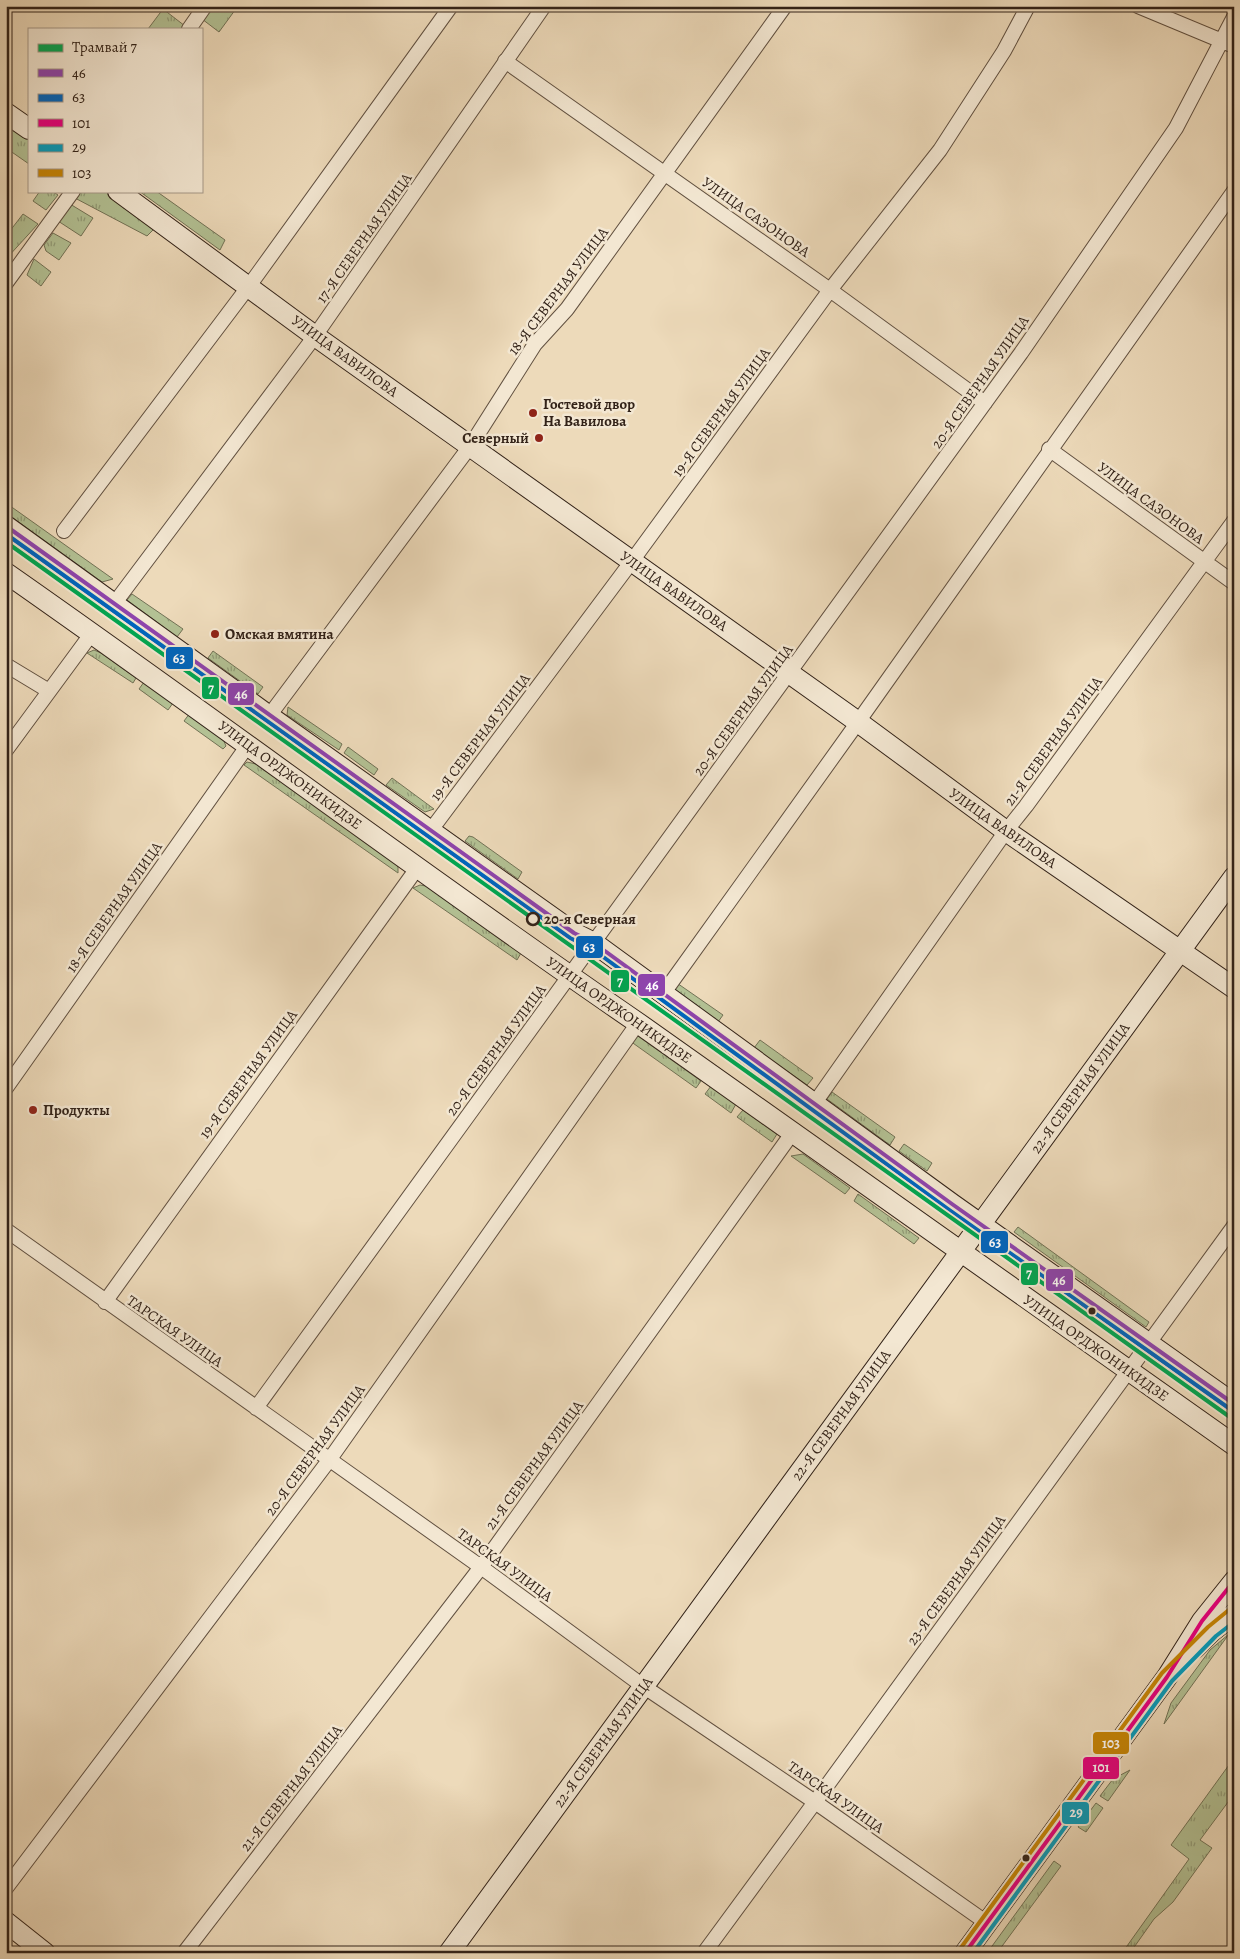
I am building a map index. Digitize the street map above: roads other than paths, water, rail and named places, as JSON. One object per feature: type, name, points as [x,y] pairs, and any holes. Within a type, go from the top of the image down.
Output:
[{"type":"main road","points":[[6,113],[28,128]]},
{"type":"main road","name":"УЛИЦА ВАВИЛОВА","points":[[119,192],[316,336],[858,722],[1006,831],[1234,988]]},
{"type":"main road","points":[[6,526],[574,933],[594,944],[814,1104],[1234,1404]]},
{"type":"main road","name":"УЛИЦА ОРДЖОНИКИДЗЕ","points":[[6,573],[570,977],[793,1132],[1234,1445]]},
{"type":"main road","name":"22-Я СЕВЕРНАЯ УЛИЦА","points":[[449,1953],[1234,877]]},
{"type":"main road","points":[[966,1953],[1167,1677],[1202,1621],[1234,1581]]},
{"type":"main road","points":[[1167,1677],[1212,1631],[1234,1614]]},
{"type":"main road","points":[[6,1922],[45,1953]]},
{"type":"street","points":[[190,28],[205,6]]},
{"type":"street","points":[[64,531],[249,286],[451,6]]},
{"type":"street","name":"17-Я СЕВЕРНАЯ УЛИЦА","points":[[114,604],[316,336],[544,6]]},
{"type":"street","name":"18-Я СЕВЕРНАЯ УЛИЦА","points":[[269,716],[471,445],[535,344],[567,309],[785,6]]},
{"type":"street","name":"19-Я СЕВЕРНАЯ УЛИЦА","points":[[431,830],[632,562],[830,290],[940,150],[1004,51],[1028,6]]},
{"type":"street","points":[[1138,6],[1228,43]]},
{"type":"street","name":"20-Я СЕВЕРНАЯ УЛИЦА","points":[[256,1408],[985,403],[1176,128],[1228,43],[1234,17]]},
{"type":"street","name":"УЛИЦА САЗОНОВА","points":[[505,61],[830,290],[985,403]]},
{"type":"street","points":[[663,994],[1234,190]]},
{"type":"street","points":[[6,283],[72,192]]},
{"type":"street","name":"УЛИЦА САЗОНОВА","points":[[1049,450],[1234,583]]},
{"type":"street","name":"21-Я СЕВЕРНАЯ УЛИЦА","points":[[814,1104],[1006,831],[1234,521]]},
{"type":"street","points":[[6,750],[92,633]]},
{"type":"street","points":[[6,665],[50,690]]},
{"type":"street","name":"18-Я СЕВЕРНАЯ УЛИЦА","points":[[6,1088],[248,745]]},
{"type":"street","name":"19-Я СЕВЕРНАЯ УЛИЦА","points":[[106,1302],[418,867]]},
{"type":"street","name":"20-Я СЕВЕРНАЯ УЛИЦА","points":[[6,1888],[330,1459],[638,1023]]},
{"type":"street","name":"21-Я СЕВЕРНАЯ УЛИЦА","points":[[184,1953],[481,1567],[793,1132]]},
{"type":"street","name":"23-Я СЕВЕРНАЯ УЛИЦА","points":[[704,1953],[816,1802],[1234,1226]]},
{"type":"street","name":"ТАРСКАЯ УЛИЦА","points":[[6,1230],[481,1567],[643,1686],[816,1802],[987,1923]]},
{"type":"tram line","name":"7","points":[[6,542],[1234,1420]]},
{"type":"place","name":"Гостевой двор На Вавилова","points":[[533,413]]},
{"type":"place","name":"Северный","points":[[539,438]]},
{"type":"place","name":"Oмская вмятина","points":[[215,634]]},
{"type":"place","name":"20-я Северная","points":[[533,919]]},
{"type":"place","name":"Продукты","points":[[33,1110]]}]
